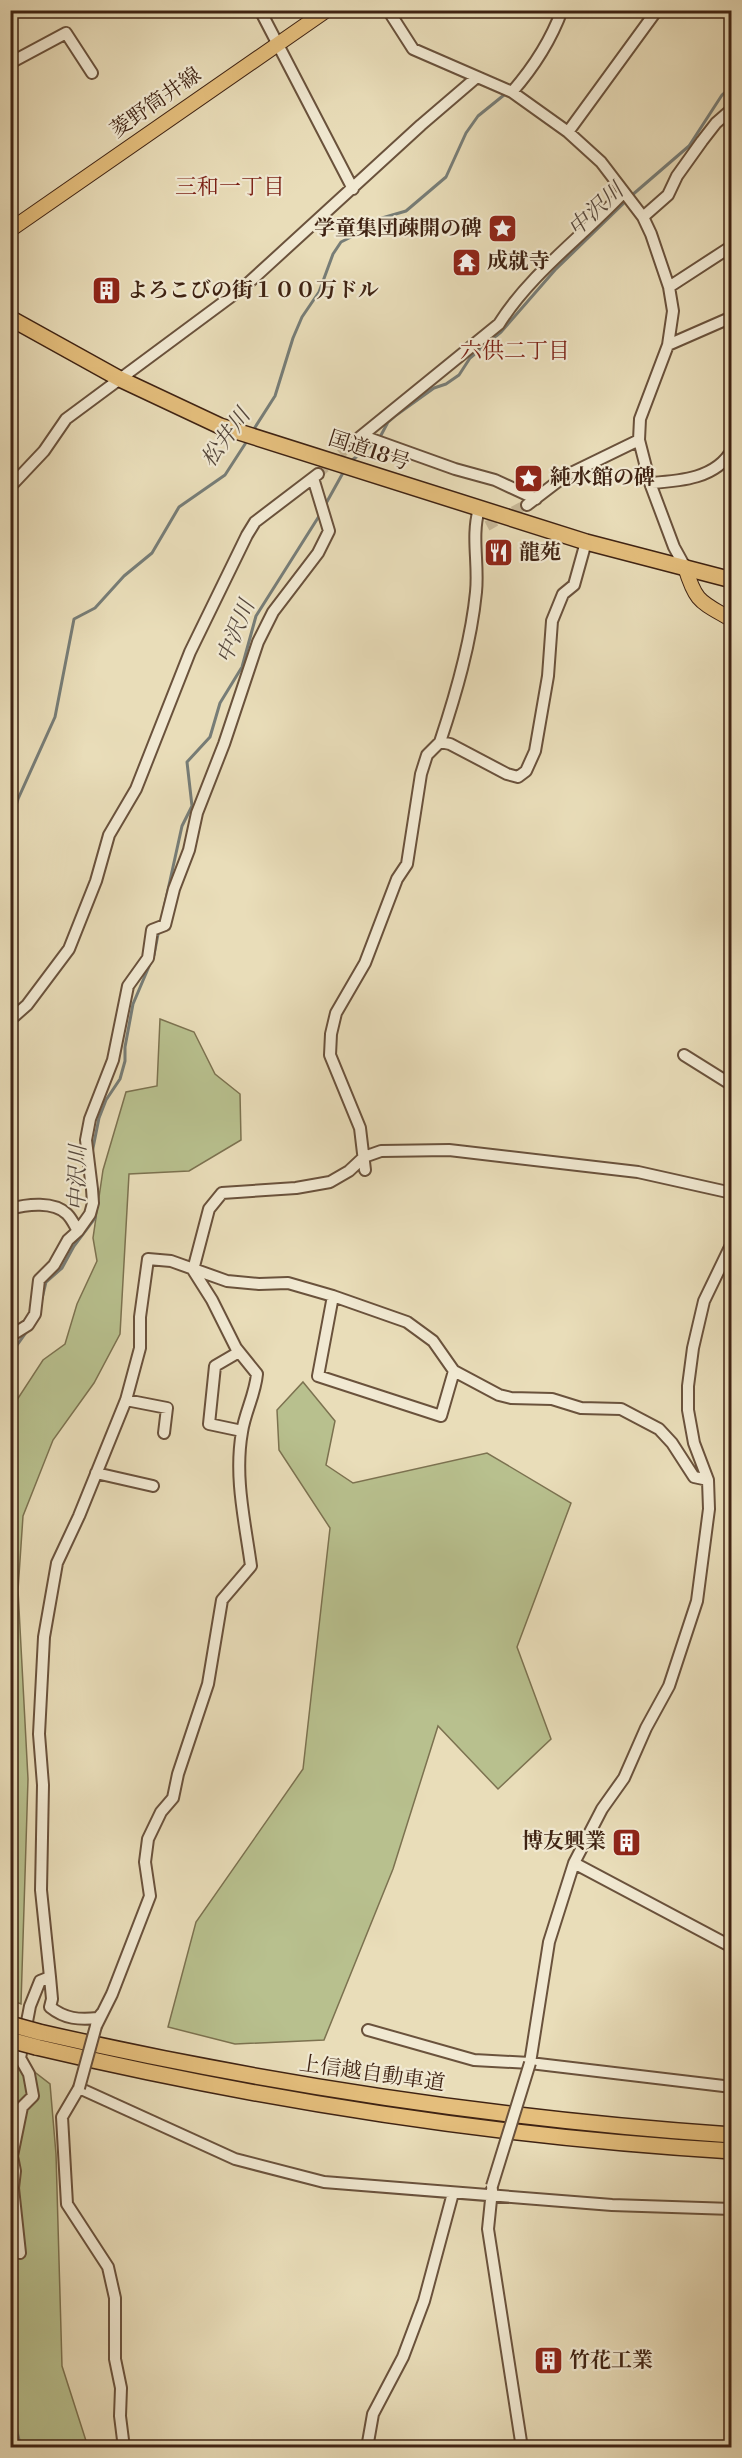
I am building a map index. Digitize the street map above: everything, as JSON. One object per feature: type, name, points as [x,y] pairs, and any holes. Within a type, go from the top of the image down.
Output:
[{"type":"highway","name":"国道18号","points":[[10,318],[120,379],[220,426],[586,542],[732,580]]},
{"type":"highway","name":"上信越自動車道","points":[[10,2024],[190,2065],[359,2094],[525,2116],[732,2135]]},
{"type":"highway","name":"上信越自動車道","points":[[10,2040],[188,2081],[344,2109],[543,2134],[732,2151]]},
{"type":"main road","name":"菱野筒井線","points":[[10,230],[327,10]]},
{"type":"main road","points":[[685,567],[692,591],[700,601],[732,620]]},
{"type":"street","points":[[260,10],[353,189]]},
{"type":"street","points":[[388,10],[413,49],[511,91],[568,132],[601,162],[643,217],[669,287],[673,311],[668,345],[640,419],[639,440],[650,483],[674,547],[685,567]]},
{"type":"street","points":[[511,91],[529,73],[556,27],[562,10]]},
{"type":"street","points":[[568,132],[657,10]]},
{"type":"street","points":[[10,63],[66,33],[92,73]]},
{"type":"street","points":[[10,487],[44,451],[66,419],[244,287],[421,125],[477,77]]},
{"type":"street","points":[[643,217],[668,195],[677,176],[702,141],[716,123],[732,109]]},
{"type":"street","points":[[624,194],[545,268],[509,308],[499,324],[363,439],[495,480],[531,502],[565,476],[639,440]]},
{"type":"street","points":[[669,287],[732,246]]},
{"type":"street","points":[[668,345],[732,317]]},
{"type":"street","points":[[650,483],[683,480],[709,471],[725,461],[732,450]]},
{"type":"street","points":[[10,1020],[27,1005],[69,949],[96,881],[109,835],[136,789],[190,652],[247,535],[255,522],[315,476],[329,531],[318,553],[273,612],[258,642],[224,744],[197,813],[189,850],[174,889],[165,925],[152,930],[148,958],[128,986],[113,1060],[90,1119],[86,1151],[93,1203],[90,1214],[78,1231],[68,1240],[54,1265],[39,1281],[35,1314],[28,1325],[12,1335]]},
{"type":"street","points":[[365,1170],[360,1128],[330,1056],[331,1034],[336,1013],[365,963],[397,879],[407,864],[421,774],[427,756],[440,742],[456,693],[476,591],[475,532],[479,509]]},
{"type":"street","points":[[475,532],[487,526]]},
{"type":"street","points":[[440,742],[450,744],[507,774],[518,777],[526,771],[537,740],[548,676],[552,621],[563,594],[574,585],[586,542]]},
{"type":"street","points":[[684,1055],[732,1084]]},
{"type":"street","points":[[124,2448],[120,2416],[121,2388],[116,2359],[115,2298],[108,2267],[67,2204],[62,2117],[79,2088],[96,2026],[112,1994],[150,1896],[145,1862],[148,1839],[161,1812],[173,1798],[178,1774],[208,1684],[222,1600],[251,1566],[238,1477],[242,1431],[255,1391],[256,1374],[239,1352],[194,1270],[209,1209],[222,1193],[296,1188],[330,1182],[349,1171],[364,1157],[381,1151],[449,1150],[638,1172],[732,1193]]},
{"type":"street","points":[[10,1209],[34,1204],[55,1208],[67,1214],[78,1231]]},
{"type":"street","points":[[522,2448],[488,2229],[492,2191],[530,2063],[549,1942],[574,1863],[602,1809],[624,1778],[677,1666],[697,1601],[709,1509],[708,1480],[693,1443],[688,1410],[688,1386],[693,1348],[704,1301],[732,1243]]},
{"type":"street","points":[[112,1994],[98,2018],[77,2020],[50,2007],[52,1999],[42,1890],[43,1785],[39,1734],[44,1637],[57,1563],[126,1400],[140,1347],[140,1317],[147,1259],[171,1261],[227,1281],[259,1284],[288,1283],[407,1322],[433,1341],[454,1371],[500,1395],[511,1398],[552,1399],[580,1408],[621,1408],[659,1429],[672,1443],[694,1477],[708,1480]]},
{"type":"street","points":[[333,1296],[318,1376],[441,1416],[454,1371]]},
{"type":"street","points":[[239,1352],[214,1366],[209,1424],[242,1431]]},
{"type":"street","points":[[126,1400],[167,1408],[164,1433]]},
{"type":"street","points":[[96,1473],[153,1486]]},
{"type":"street","points":[[574,1863],[732,1947]]},
{"type":"street","points":[[10,2251],[20,2253],[12,2156],[22,2107],[33,2096],[29,2074],[20,2058],[30,2006],[40,1981],[50,1977]]},
{"type":"street","points":[[368,2030],[474,2060],[530,2063],[732,2087]]},
{"type":"street","points":[[79,2088],[235,2159],[324,2182],[453,2193],[492,2191],[612,2205],[732,2209]]},
{"type":"street","points":[[368,2448],[373,2415],[403,2357],[424,2301],[453,2193]]},
{"type":"green space","points":[[160,1019],[194,1032],[215,1074],[240,1094],[241,1140],[189,1171],[129,1174],[120,1334],[94,1383],[53,1440],[23,1516],[18,1590],[28,1779],[21,2004],[11,2000],[11,1409],[43,1360],[65,1344],[77,1304],[97,1261],[93,1238],[103,1170],[126,1092],[157,1086]]},
{"type":"green space","points":[[303,1382],[335,1421],[326,1465],[353,1483],[487,1453],[571,1503],[517,1647],[551,1739],[498,1789],[438,1726],[393,1869],[324,2040],[235,2044],[168,2027],[196,1922],[303,1769],[330,1528],[279,1450],[277,1410]]},
{"type":"green space","points":[[10,2053],[50,2084],[56,2154],[62,2366],[88,2447],[11,2447]]},
{"type":"waterway","name":"中沢川","points":[[631,196],[689,146],[722,95],[732,86]]},
{"type":"waterway","name":"松井川","points":[[252,432],[275,396],[293,338],[302,317],[319,292],[333,254],[341,242],[382,218],[406,211],[446,177],[466,133],[478,116],[504,95]]},
{"type":"waterway","name":"中沢川","points":[[379,439],[388,422],[395,416],[434,388],[446,384],[459,375],[470,358],[501,332],[555,270],[626,201]]},
{"type":"waterway","name":"松井川","points":[[10,825],[18,799],[55,717],[74,619],[95,608],[124,576],[152,553],[179,507],[225,475],[247,441]]},
{"type":"waterway","name":"中沢川","points":[[351,461],[374,443]]},
{"type":"waterway","name":"中沢川","points":[[324,507],[344,471]]},
{"type":"waterway","name":"中沢川","points":[[164,908],[182,826],[192,806],[187,762],[210,737],[220,703],[242,667],[256,616],[321,513]]},
{"type":"waterway","name":"中沢川","points":[[154,955],[159,929]]},
{"type":"waterway","name":"中沢川","points":[[92,1153],[99,1118],[106,1100],[120,1079],[125,1061],[125,1047],[133,1004],[150,964]]},
{"type":"waterway","name":"中沢川","points":[[39,1311],[46,1282],[62,1268],[74,1246],[95,1218],[95,1213]]},
{"type":"waterway","name":"中沢川","points":[[10,1355],[30,1327]]},
{"type":"waterway","name":"中沢川","points":[[10,2403],[21,2448]]},
{"type":"tunnel","points":[[318,474],[354,442]]},
{"type":"tunnel","points":[[487,526],[534,500]]},
{"type":"place","name":"学童集団疎開の碑","points":[[503,229]]},
{"type":"place","name":"成就寺","points":[[466,262]]},
{"type":"place","name":"よろこびの街１００万ドル","points":[[106,291]]},
{"type":"place","name":"純水館の碑","points":[[529,478]]},
{"type":"place","name":"龍苑","points":[[498,553]]},
{"type":"place","name":"博友興業","points":[[627,1842]]},
{"type":"place","name":"竹花工業","points":[[548,2361]]},
{"type":"district","name":"三和一丁目","points":[[230,187]]},
{"type":"district","name":"六供二丁目","points":[[515,351]]}]
